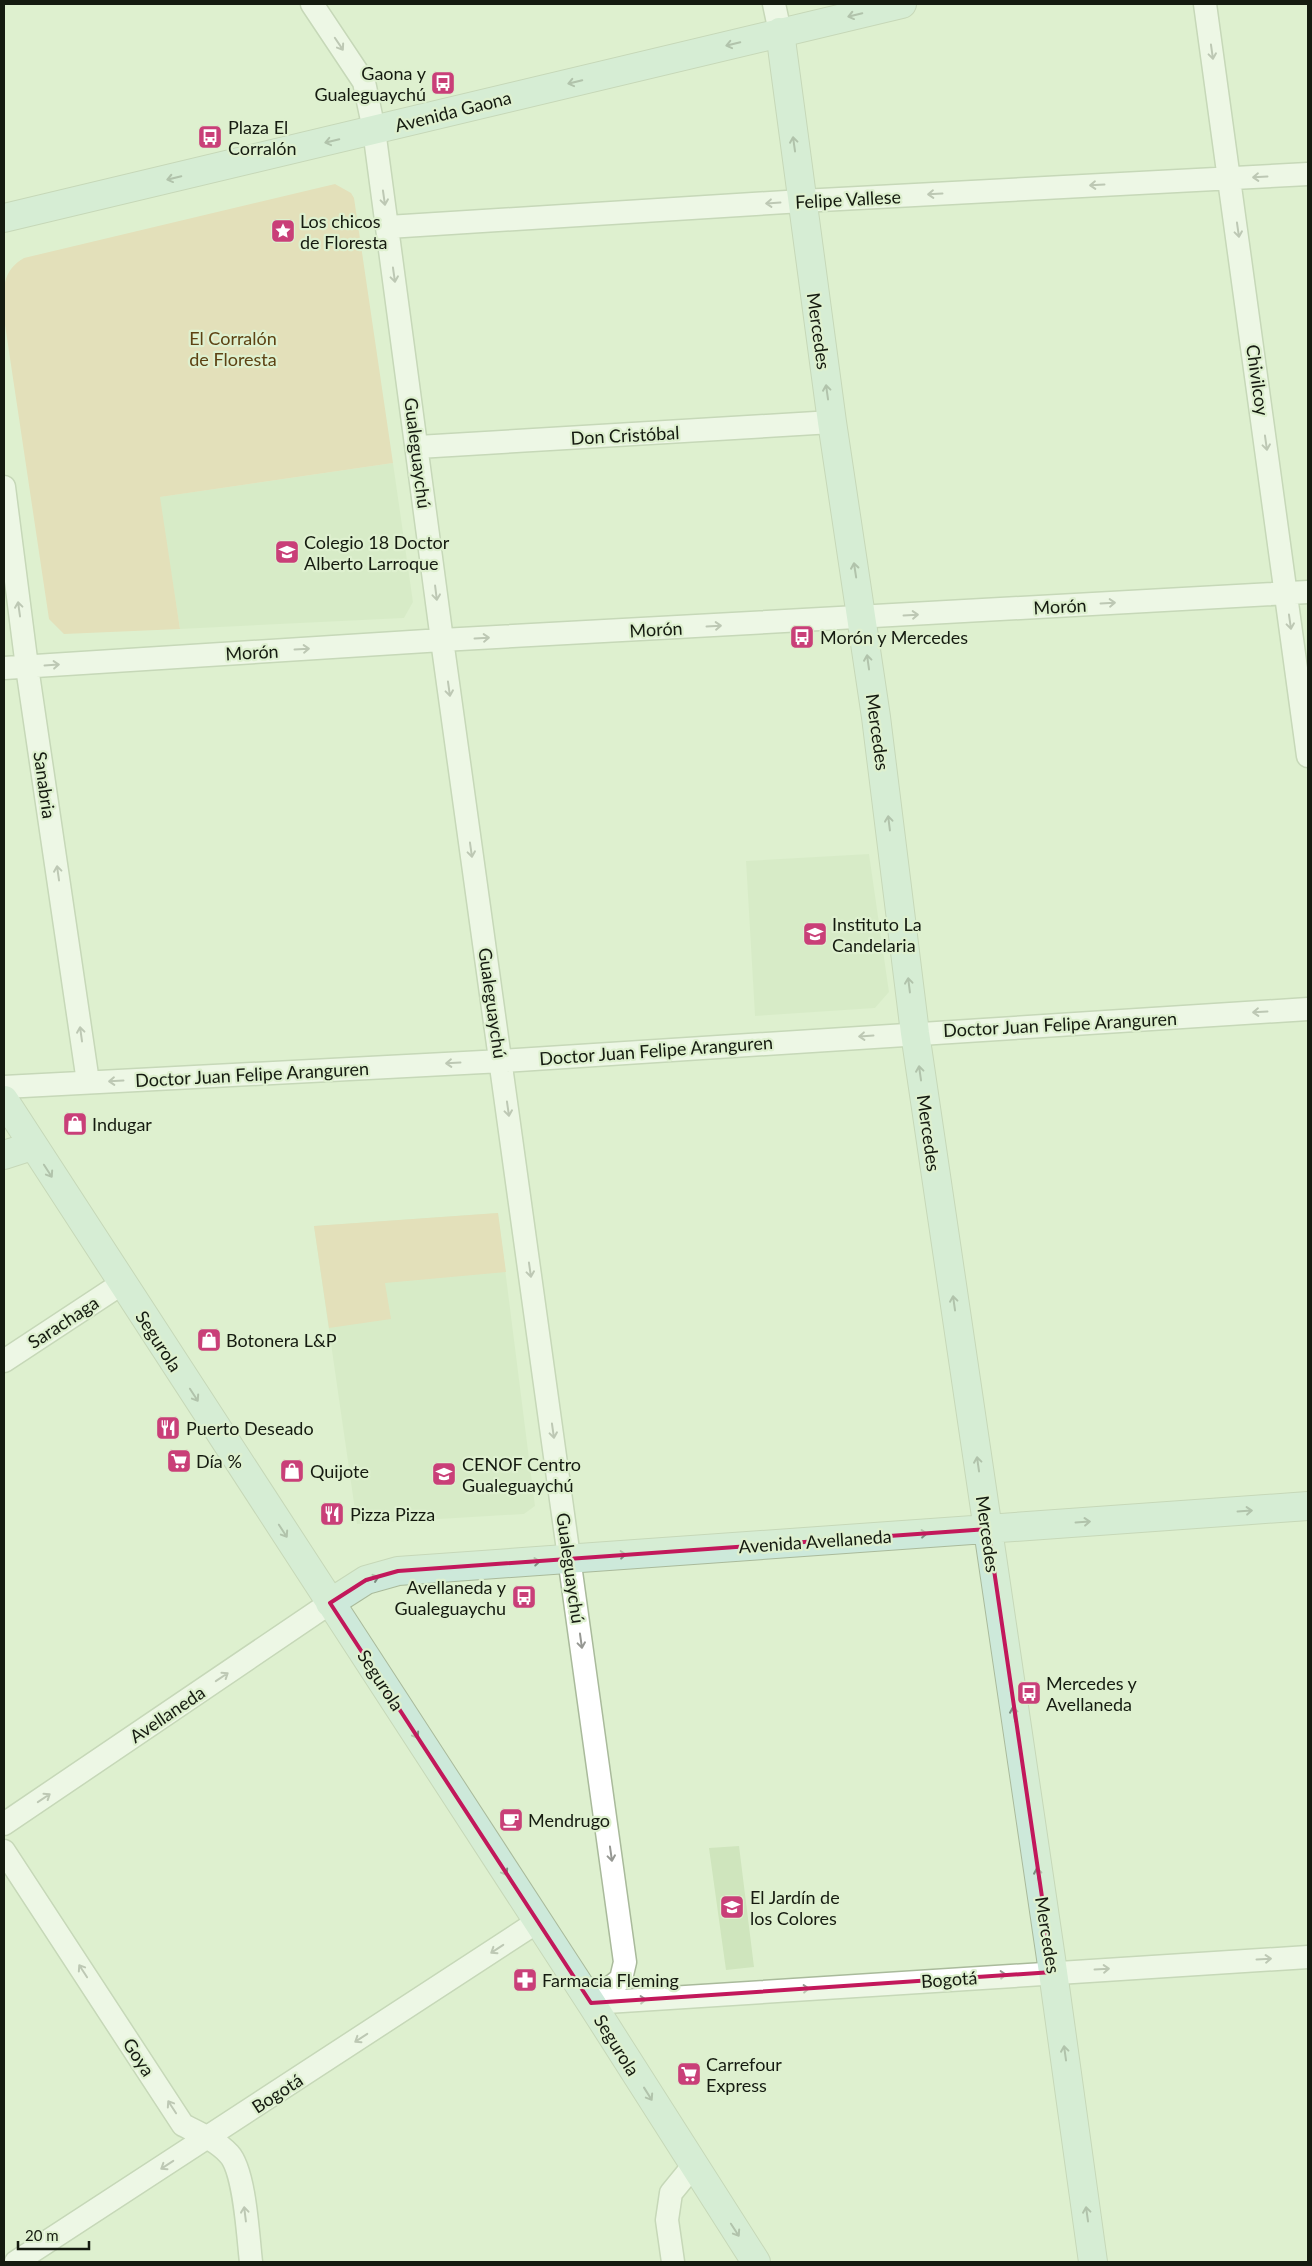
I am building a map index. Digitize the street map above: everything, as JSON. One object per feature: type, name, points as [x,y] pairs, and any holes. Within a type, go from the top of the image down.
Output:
[{"type":"street","name":"Gualeguaychú","points":[[312,4],[364,82],[374,130],[388,227],[442,640],[626,1962],[620,1979],[591,2004]]},
{"type":"street","name":"Mercedes","points":[[774,4],[780,32],[832,422],[862,618],[915,1033],[1053,1972],[1093,2262]]},
{"type":"street","name":"Avenida Gaona","points":[[4,218],[902,4]]},
{"type":"street","name":"Chivilcoy","points":[[1206,4],[1230,178],[1297,592],[1308,756]]},
{"type":"street","name":"Felipe Vallese","points":[[388,227],[802,201],[1308,174]]},
{"type":"street","name":"Don Cristóbal","points":[[418,447],[832,422]]},
{"type":"street","name":"Sanabria","points":[[4,487],[27,667],[88,1082]]},
{"type":"street","name":"Morón","points":[[4,668],[442,640],[862,618],[1297,592]]},
{"type":"street","name":"Doctor Juan Felipe Aranguren","points":[[4,1087],[502,1061],[915,1033],[1308,1010]]},
{"type":"street","name":"Segurola","points":[[4,1100],[121,1284],[591,2004],[756,2262]]},
{"type":"street","points":[[4,1155],[32,1146]]},
{"type":"street","name":"Sarachaga","points":[[4,1361],[121,1284]]},
{"type":"street","name":"Avenida Avellaneda","points":[[330,1604],[366,1580],[398,1571],[1308,1506]]},
{"type":"street","name":"Avellaneda","points":[[4,1824],[330,1604]]},
{"type":"street","name":"Goya","points":[[4,1851],[183,2125],[220,2146],[235,2162],[240,2179],[251,2262]]},
{"type":"street","name":"Bogotá","points":[[16,2262],[537,1922]]},
{"type":"street","name":"Bogotá","points":[[591,2004],[1308,1956]]},
{"type":"street","points":[[673,2262],[667,2220],[671,2193],[693,2166]]},
{"type":"highlighted area","points":[[988,1529],[1053,1972],[591,2003],[330,1603],[366,1580],[398,1571]]},
{"type":"shaded area","name":"Colegio 18 Doctor Alberto Larroque","points":[[393,463],[413,602],[404,618],[180,629],[159,497]]},
{"type":"shaded area","name":"Instituto La Candelaria","points":[[869,854],[889,992],[875,1008],[755,1016],[746,861]]},
{"type":"shaded area","points":[[498,1213],[535,1506],[524,1514],[357,1524],[314,1226]]},
{"type":"shaded area","name":"El Jardín de los Colores","points":[[739,1846],[754,1967],[726,1970],[709,1848]]},
{"type":"green space","name":"El Corralón de Floresta","points":[[335,184],[351,193],[354,198],[393,463],[160,497],[180,629],[64,634],[49,619],[4,318],[5,283],[11,269],[24,258]]},
{"type":"green space","points":[[498,1213],[506,1272],[385,1283],[391,1319],[329,1328],[314,1226]]},
{"type":"place","name":"Gaona y Gualeguaychú","points":[[443,83]]},
{"type":"place","name":"Plaza El Corralón","points":[[210,137]]},
{"type":"place","name":"Los chicos de Floresta","points":[[283,231]]},
{"type":"place","name":"Colegio 18 Doctor Alberto Larroque","points":[[287,552]]},
{"type":"place","name":"Morón y Mercedes","points":[[802,637]]},
{"type":"place","name":"Instituto La Candelaria","points":[[815,934]]},
{"type":"place","name":"Indugar","points":[[75,1124]]},
{"type":"place","name":"Botonera L&P","points":[[209,1340]]},
{"type":"place","name":"Puerto Deseado","points":[[168,1428]]},
{"type":"place","name":"Día %","points":[[179,1461]]},
{"type":"place","name":"Quijote","points":[[292,1471]]},
{"type":"place","name":"CENOF Centro Gualeguaychú","points":[[444,1474]]},
{"type":"place","name":"Pizza Pizza","points":[[332,1514]]},
{"type":"place","name":"Avellaneda y Gualeguaychu","points":[[524,1597]]},
{"type":"place","name":"Mercedes y Avellaneda","points":[[1029,1693]]},
{"type":"place","name":"Mendrugo","points":[[511,1820]]},
{"type":"place","name":"El Jardín de los Colores","points":[[732,1907]]},
{"type":"place","name":"Farmacia Fleming","points":[[525,1980]]},
{"type":"place","name":"Carrefour Express","points":[[689,2074]]}]
